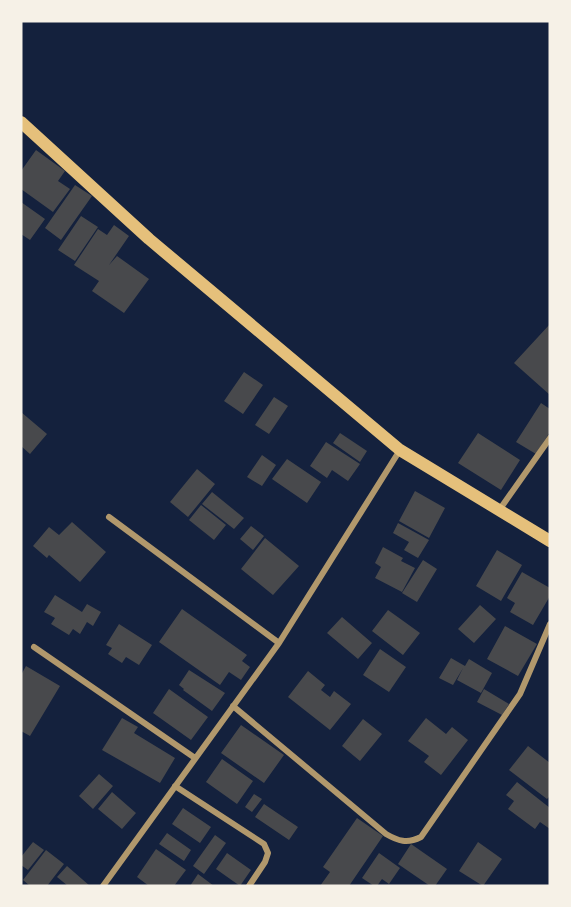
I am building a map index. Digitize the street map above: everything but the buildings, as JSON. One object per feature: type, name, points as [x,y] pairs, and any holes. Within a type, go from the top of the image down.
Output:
[{"type":"main road","points":[[21,122],[149,238],[400,450],[550,541]]},
{"type":"street","points":[[500,509],[550,438]]},
{"type":"street","points":[[104,886],[279,644],[400,450]]},
{"type":"street","points":[[109,517],[279,644]]},
{"type":"street","points":[[233,706],[386,834],[399,841],[412,842],[420,837],[515,700],[550,624]]},
{"type":"street","points":[[34,647],[195,758]]},
{"type":"street","points":[[175,786],[264,844],[268,853],[265,862],[249,886]]}]
